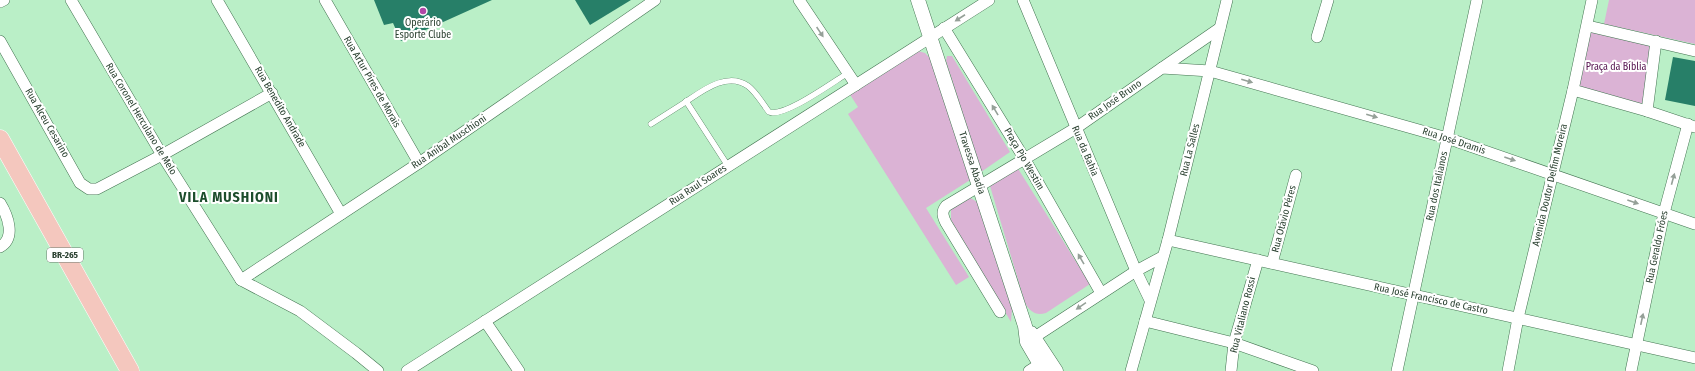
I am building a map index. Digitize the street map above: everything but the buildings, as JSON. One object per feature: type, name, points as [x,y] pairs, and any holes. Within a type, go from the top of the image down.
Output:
[{"type":"highway","name":"BR-265","points":[[0,139],[130,371]]},
{"type":"street","points":[[0,2],[4,0]]},
{"type":"street","name":"Rua Coronel Herculano de Melo","points":[[71,0],[162,156],[241,280],[300,311],[378,371]]},
{"type":"street","name":"Rua Benedito Andrade","points":[[217,0],[341,214]]},
{"type":"street","name":"Rua Artur Píres de Morais","points":[[325,0],[419,163]]},
{"type":"street","name":"Rua Aníbal Muschioni","points":[[241,280],[419,163],[655,0]]},
{"type":"street","points":[[798,0],[856,85]]},
{"type":"street","name":"Travessa Abadia","points":[[918,0],[1025,326],[1040,366],[1056,371]]},
{"type":"street","name":"Rua Raul Soares","points":[[407,371],[989,0]]},
{"type":"street","name":"Rua da Bahia","points":[[1023,0],[1150,300]]},
{"type":"street","name":"Rua La Salles","points":[[1131,371],[1168,240],[1228,0]]},
{"type":"street","points":[[1317,37],[1328,0]]},
{"type":"street","name":"Rua dos Italianos","points":[[1398,371],[1477,0]]},
{"type":"street","name":"Avenida Doutor Delfim Moreira","points":[[1508,371],[1518,318],[1588,26],[1592,0]]},
{"type":"street","points":[[1588,26],[1695,50]]},
{"type":"street","name":"Praça Pjo Westim","points":[[944,28],[1024,158],[1101,292]]},
{"type":"street","name":"Rua José Bruno","points":[[1000,312],[946,223],[942,213],[946,206],[1076,128],[1220,28]]},
{"type":"street","name":"Rua Alceu Cesarino","points":[[0,41],[80,183],[89,189],[97,189],[162,156]]},
{"type":"street","points":[[1647,110],[1656,41]]},
{"type":"street","points":[[1162,68],[1210,71]]},
{"type":"street","name":"Rua José Dramis","points":[[1210,71],[1447,138],[1695,224]]},
{"type":"street","points":[[1573,90],[1647,110],[1692,125]]},
{"type":"street","points":[[162,156],[272,93]]},
{"type":"street","name":"Rua Geraldo Fróes","points":[[1631,371],[1664,213],[1692,125]]},
{"type":"street","name":"Rua Otávio Péres","points":[[1272,263],[1296,175]]},
{"type":"street","points":[[0,203],[9,229],[9,236],[3,245]]},
{"type":"street","name":"Rua José Francisco de Castro","points":[[1168,240],[1695,358]]},
{"type":"street","points":[[1031,339],[1136,270],[1162,257]]},
{"type":"street","name":"Rua Vitaliano Rossi","points":[[1231,371],[1234,342],[1258,260]]},
{"type":"street","points":[[1145,320],[1234,342],[1313,371]]},
{"type":"street","points":[[485,321],[519,371]]},
{"type":"lane","points":[[651,124],[702,90],[729,80],[739,81],[749,86],[769,112],[776,113],[794,106],[848,73]]},
{"type":"lane","points":[[686,102],[728,166]]},
{"type":"green space","points":[[1609,0],[1695,0],[1695,44],[1604,24]]},
{"type":"green space","name":"Praça da Bíblia","points":[[1588,26],[1656,41],[1647,111],[1573,90]]},
{"type":"green space","points":[[918,51],[925,53],[930,58],[970,180],[926,208],[969,277],[956,285],[848,114],[858,107],[849,93]]},
{"type":"green space","points":[[947,56],[952,56],[1010,152],[981,172],[946,61]]},
{"type":"green space","points":[[1017,167],[1090,284],[1046,313],[1042,314],[1036,314],[1029,309],[1025,303],[990,186]]},
{"type":"green space","points":[[969,197],[977,202],[1012,309],[1011,322],[951,220],[951,209]]},
{"type":"place","name":"Operário Esporte Clube","points":[[423,11]]},
{"type":"district","name":"VILA MUSHIONI","points":[[229,197]]}]
